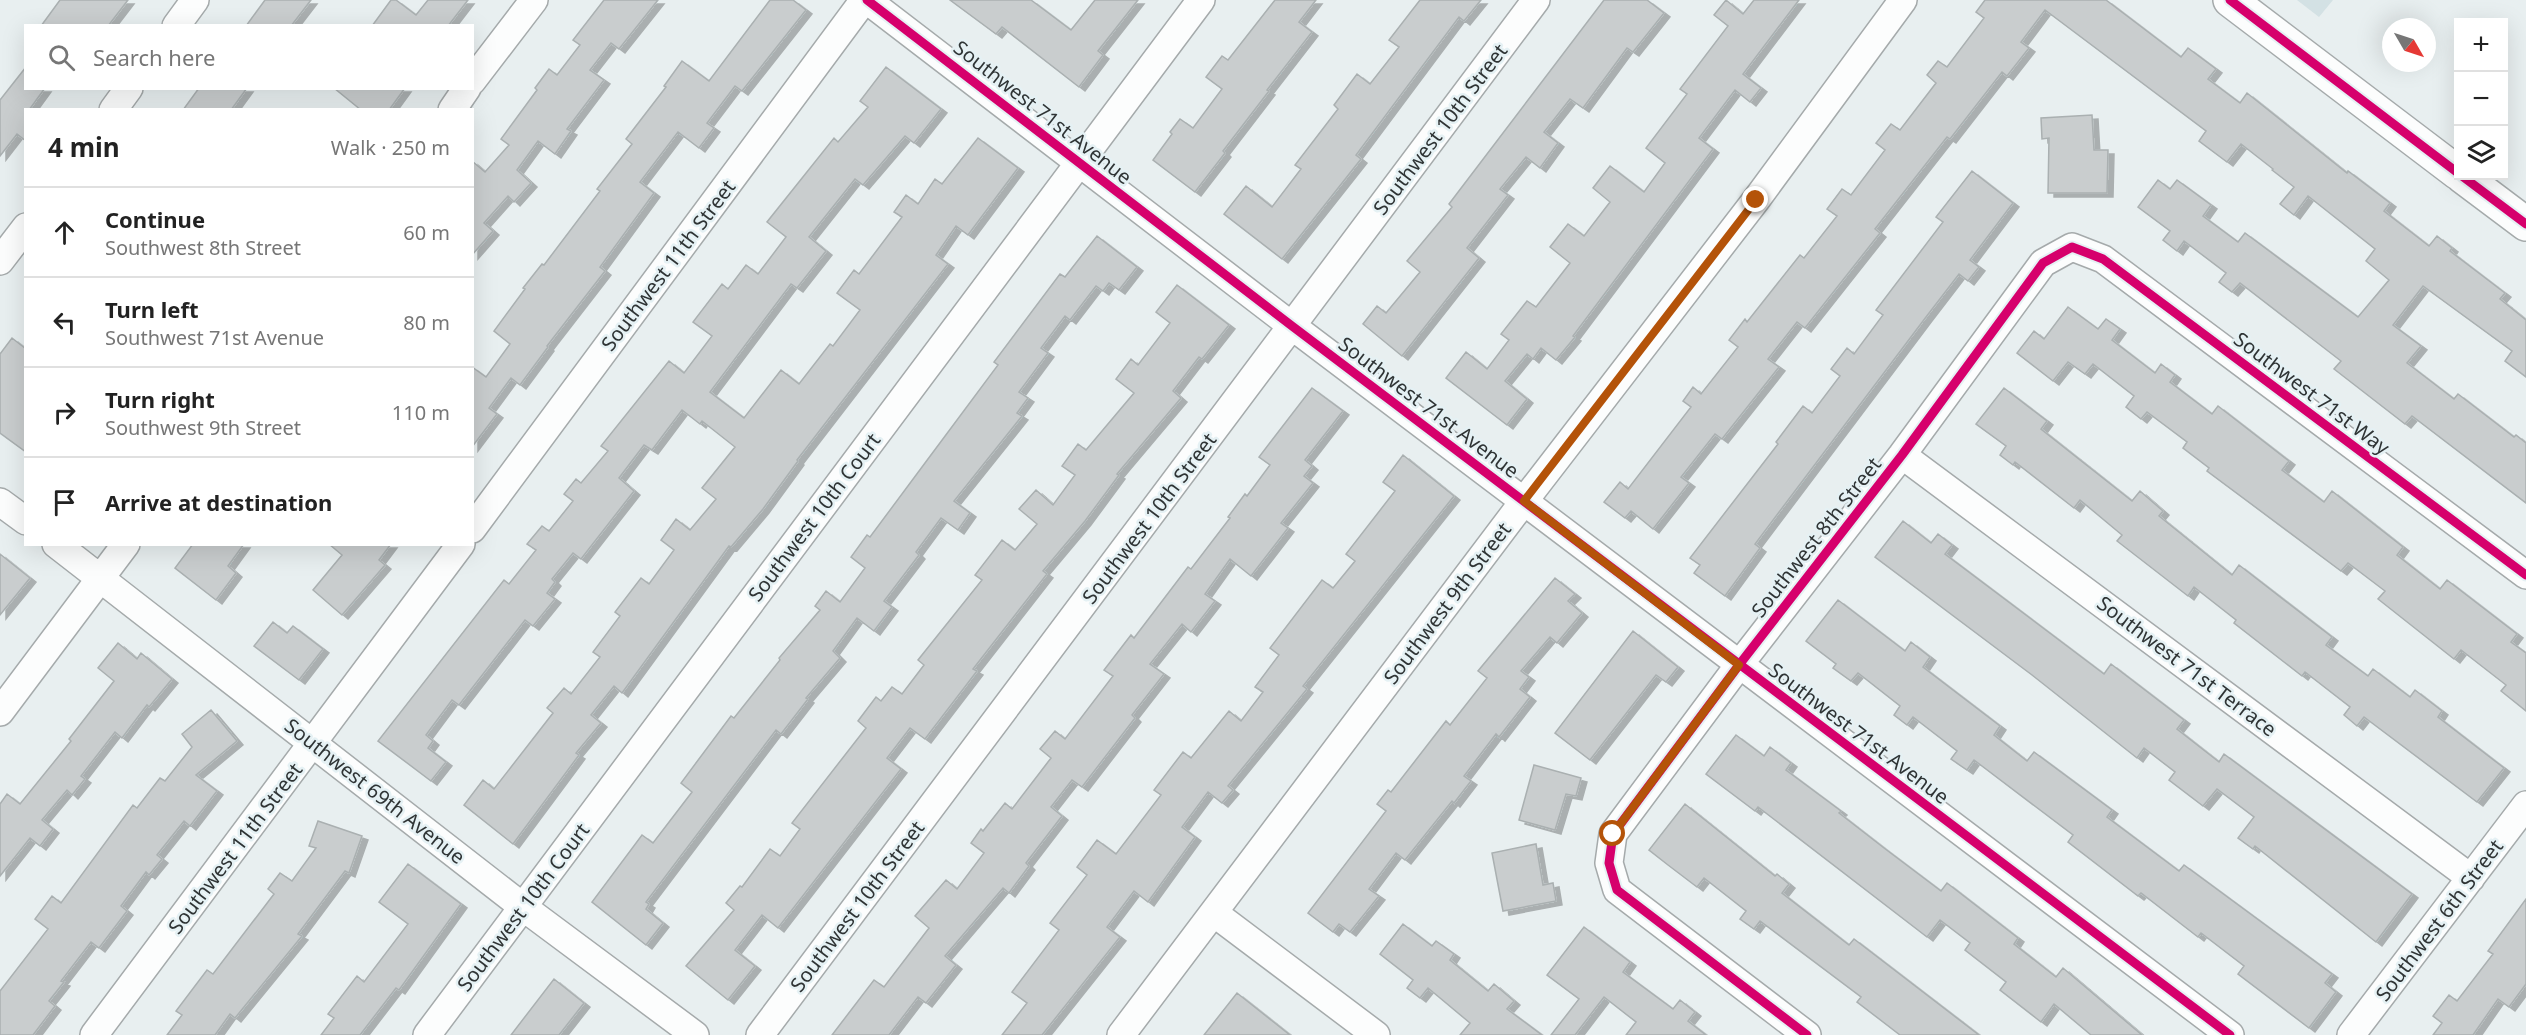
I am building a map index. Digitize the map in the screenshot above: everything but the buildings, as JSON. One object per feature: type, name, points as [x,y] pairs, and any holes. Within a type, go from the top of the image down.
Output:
[{"type":"street","points":[[177,24],[195,0]]},
{"type":"street","points":[[474,78],[534,0]]},
{"type":"street","name":"Southwest 71st Avenue","points":[[866,0],[1292,327],[2230,1035]]},
{"type":"street","name":"Southwest 11th Street","points":[[474,526],[866,0]]},
{"type":"street","name":"Southwest 10th Court","points":[[428,1035],[1201,0]]},
{"type":"street","name":"Southwest 10th Street","points":[[760,1035],[1536,0]]},
{"type":"street","name":"Southwest 9th Street","points":[[1121,1035],[1524,501],[1756,200],[1903,0]]},
{"type":"street","points":[[2230,0],[2454,169]]},
{"type":"street","points":[[114,108],[128,90]]},
{"type":"street","points":[[453,108],[466,90]]},
{"type":"street","points":[[2468,180],[2526,224]]},
{"type":"street","points":[[0,261],[24,230]]},
{"type":"street","name":"Southwest 8th Street","points":[[1807,1035],[1617,890],[1609,863],[1613,834],[1739,665],[1902,455],[2043,263],[2072,247]]},
{"type":"street","name":"Southwest 71st Way","points":[[2072,247],[2103,259],[2526,575]]},
{"type":"street","name":"Southwest 71st Terrace","points":[[1902,455],[2471,878]]},
{"type":"street","points":[[0,502],[24,520]]},
{"type":"street","name":"Southwest 69th Avenue","points":[[59,546],[523,907],[695,1035]]},
{"type":"street","points":[[0,712],[125,546]]},
{"type":"street","name":"Southwest 11th Street","points":[[94,1035],[460,546]]},
{"type":"street","name":"Southwest 6th Street","points":[[2351,1035],[2526,806]]},
{"type":"street","points":[[1214,913],[1376,1035]]},
{"type":"shaded area","points":[[2297,0],[2333,0],[2319,17]]},
{"type":"cycle path","points":[[867,0],[1292,326],[2230,1035]]},
{"type":"cycle path","points":[[2230,0],[2454,170]]},
{"type":"cycle path","points":[[2467,180],[2526,224]]},
{"type":"cycle path","points":[[1807,1035],[1617,890],[1609,863],[1613,834],[1739,665],[1902,455],[2043,263],[2072,247],[2103,259],[2526,575]]},
{"type":"route","points":[[1613,834],[1739,665],[1524,501],[1756,200]]}]
